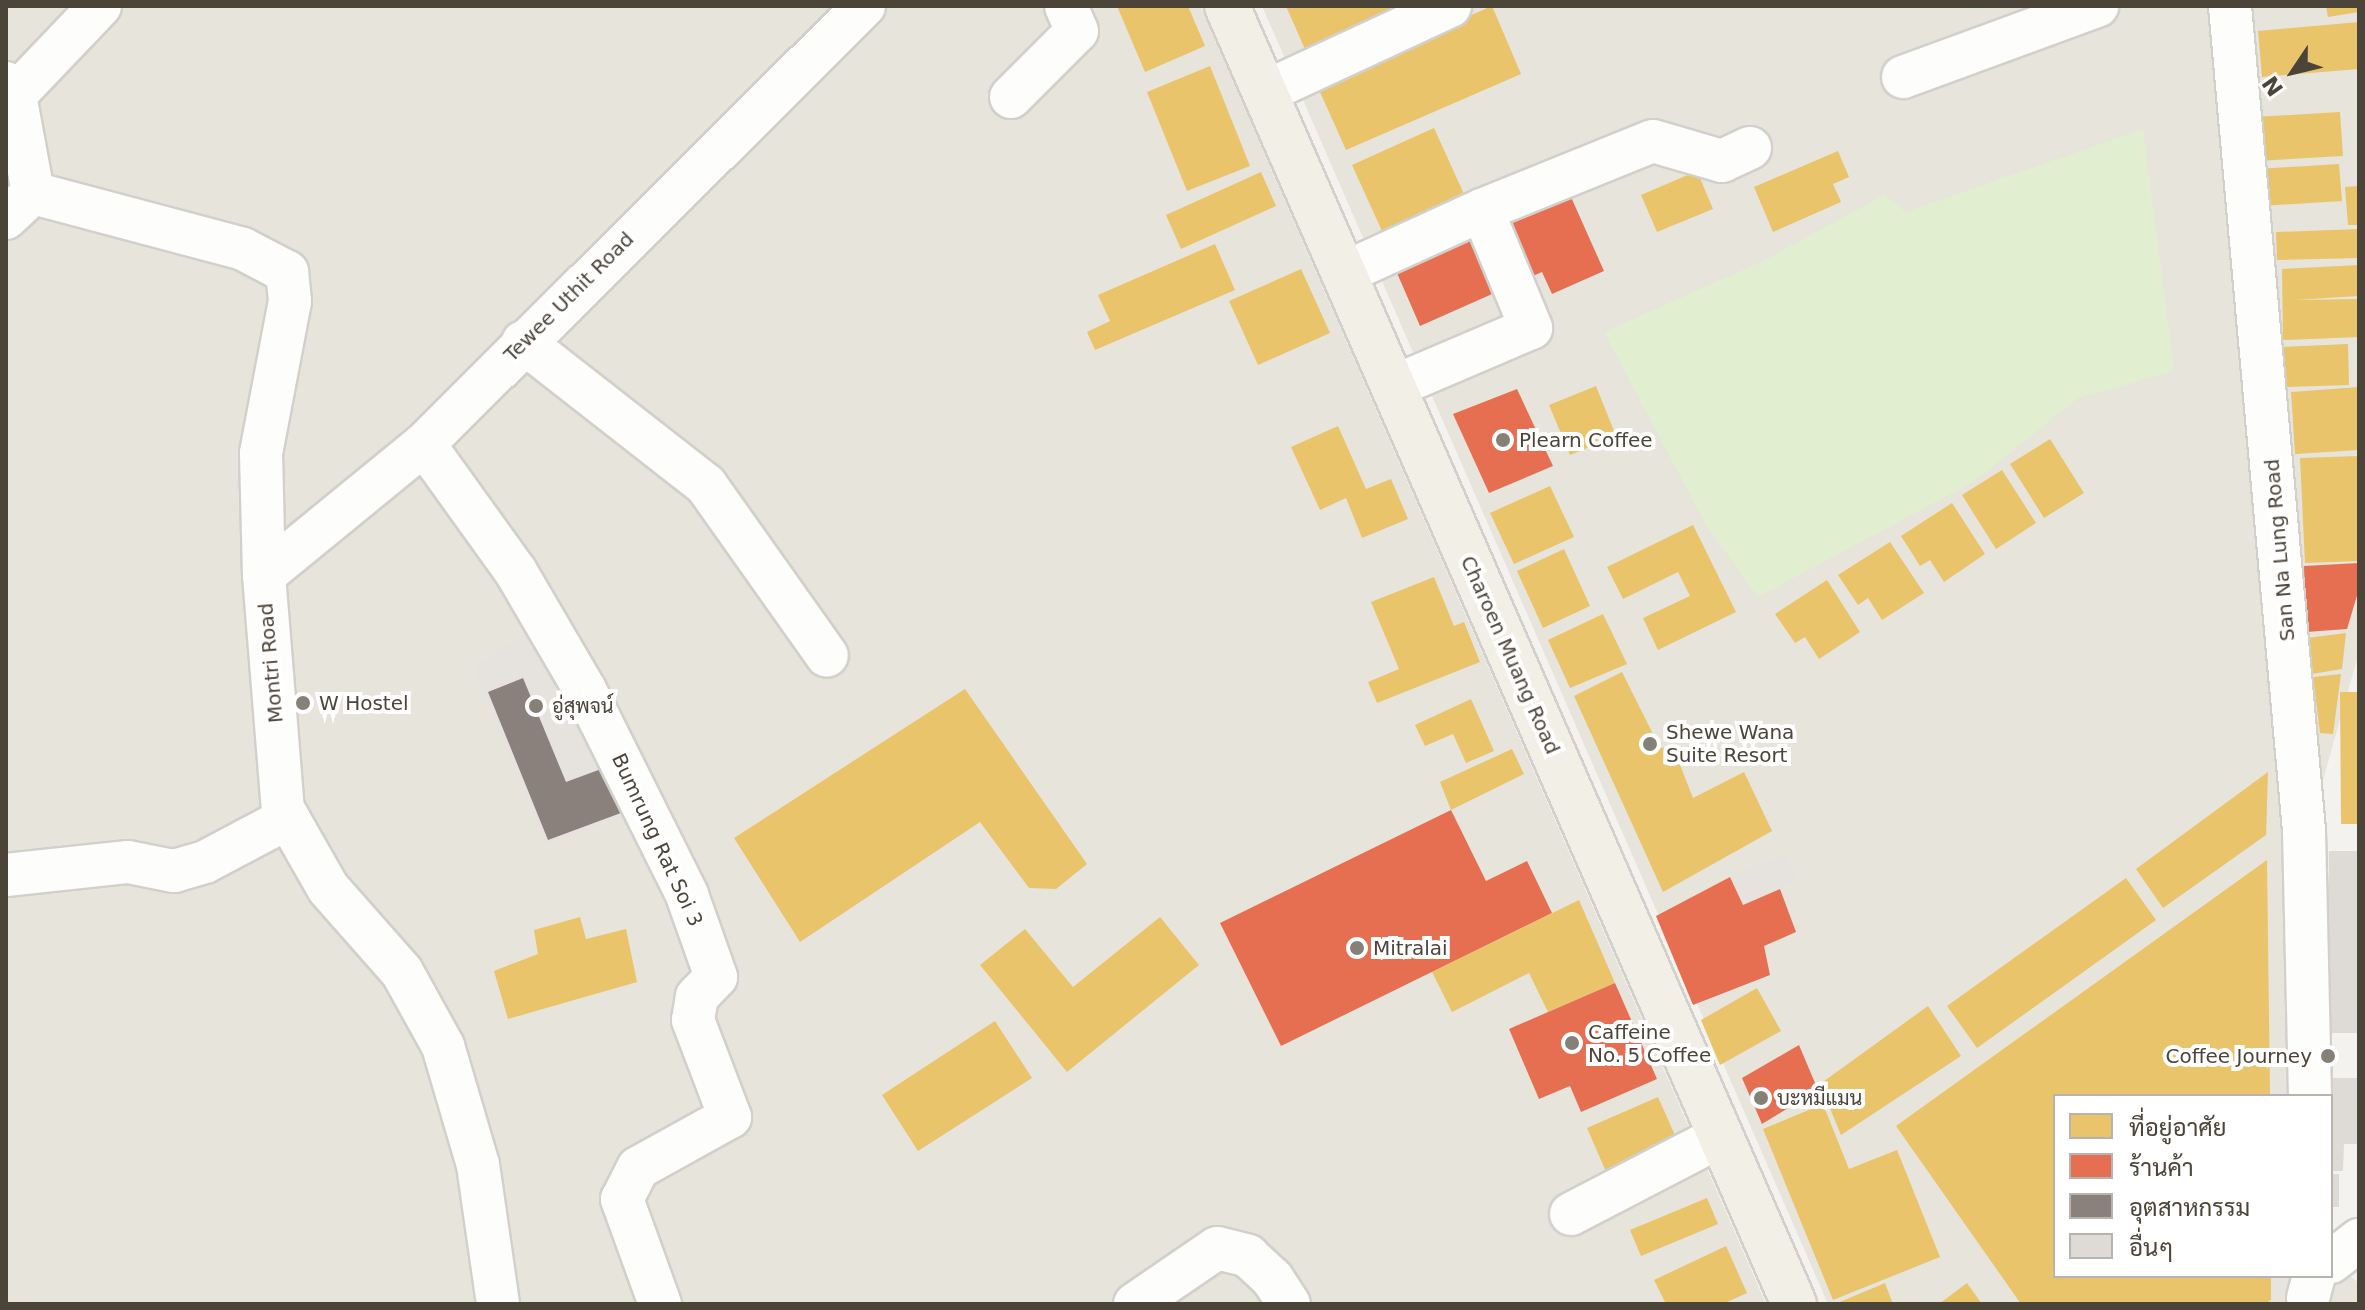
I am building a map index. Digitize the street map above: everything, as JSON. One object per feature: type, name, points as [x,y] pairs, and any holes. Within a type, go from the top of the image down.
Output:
[{"type":"main road","name":"Charoen Muang Road","points":[[1227,6],[1721,1136],[1784,1301]]},
{"type":"street","points":[[20,206],[10,89],[100,6]]},
{"type":"street","name":"Tewee Uthit Road","points":[[264,575],[424,444],[523,342],[864,6]]},
{"type":"street","points":[[1011,97],[1077,31],[1066,6]]},
{"type":"street","points":[[1265,92],[1450,6]]},
{"type":"street","points":[[1903,77],[2097,6]]},
{"type":"street","name":"San Na Lung Road","points":[[2230,6],[2304,831],[2310,1094]]},
{"type":"street","points":[[1344,273],[1482,210],[1653,141],[1722,161],[1750,148]]},
{"type":"street","name":"Montri Road","points":[[20,206],[243,249],[287,272],[290,301],[261,453],[264,575],[283,809],[328,888],[402,972],[443,1046],[478,1165],[498,1304]]},
{"type":"street","points":[[1393,387],[1531,328],[1482,210]]},
{"type":"street","points":[[523,342],[706,485],[827,656]]},
{"type":"street","name":"Bumrung Rat Soi 3","points":[[424,444],[516,572],[585,690],[687,895],[716,977],[697,997],[693,1020],[730,1117],[638,1168],[622,1199],[660,1304]]},
{"type":"street","points":[[6,875],[128,862],[174,871],[205,862],[288,818]]},
{"type":"street","points":[[1571,1214],[1721,1136]]},
{"type":"street","points":[[2333,1260],[2359,1240]]},
{"type":"street","points":[[1135,1304],[1217,1248],[1248,1256],[1272,1278],[1289,1304]]},
{"type":"shaded area","points":[[6,6],[1200,6],[1766,1304],[6,1304]]},
{"type":"shaded area","points":[[1262,6],[2359,6],[2359,652],[2320,791],[2312,1094],[2053,1094],[2053,1278],[2333,1278],[2333,1262],[2359,1283],[2359,1304],[1828,1304]]},
{"type":"shaded area","name":"อู่สุพจน์","points":[[537,626],[636,812],[546,845],[473,668]]},
{"type":"shaded area","points":[[1785,853],[1797,881],[1743,905],[1731,877]]},
{"type":"green space","points":[[2143,129],[2174,371],[2078,398],[1975,481],[1758,597],[1706,525],[1604,332],[1761,262],[1884,195],[1906,212]]},
{"type":"building: ที่อยู่อาศัย","points":[[1117,6],[1188,6],[1205,46],[1145,72]]},
{"type":"building: ที่อยู่อาศัย","points":[[1286,6],[1420,6],[1307,54]]},
{"type":"building: ที่อยู่อาศัย","points":[[1492,6],[1521,74],[1346,150],[1316,83]]},
{"type":"building: ที่อยู่อาศัย","points":[[2326,6],[2359,6],[2359,12],[2328,17]]},
{"type":"building: ที่อยู่อาศัย","points":[[2359,22],[2359,69],[2262,77],[2258,31]]},
{"type":"building: ที่อยู่อาศัย","points":[[1210,66],[1250,166],[1187,191],[1147,92]]},
{"type":"building: ที่อยู่อาศัย","points":[[2340,112],[2343,156],[2257,161],[2254,117]]},
{"type":"building: ที่อยู่อาศัย","points":[[1434,128],[1464,194],[1382,231],[1352,165]]},
{"type":"building: ที่อยู่อาศัย","points":[[1838,151],[1849,177],[1833,184],[1841,202],[1773,232],[1754,187]]},
{"type":"building: ที่อยู่อาศัย","points":[[2339,164],[2342,201],[2260,206],[2257,169]]},
{"type":"building: ที่อยู่อาศัย","points":[[1697,171],[1713,209],[1657,232],[1641,195]]},
{"type":"building: ที่อยู่อาศัย","points":[[1261,172],[1276,206],[1181,249],[1166,215]]},
{"type":"building: ที่อยู่อาศัย","points":[[2359,186],[2359,225],[2348,225],[2345,187]]},
{"type":"building: ที่อยู่อาศัย","points":[[2359,229],[2359,258],[2277,260],[2276,232]]},
{"type":"building: ที่อยู่อาศัย","points":[[1215,244],[1235,290],[1095,350],[1087,332],[1110,321],[1098,295]]},
{"type":"building: ที่อยู่อาศัย","points":[[2359,265],[2359,296],[2294,300],[2359,299],[2359,337],[2283,340],[2282,269]]},
{"type":"building: ที่อยู่อาศัย","points":[[1301,269],[1330,333],[1258,365],[1229,301]]},
{"type":"building: ที่อยู่อาศัย","points":[[2348,344],[2349,385],[2284,387],[2282,347]]},
{"type":"building: ที่อยู่อาศัย","points":[[1596,386],[1616,436],[1570,455],[1549,405]]},
{"type":"building: ที่อยู่อาศัย","points":[[2359,387],[2359,450],[2295,454],[2291,392]]},
{"type":"building: ที่อยู่อาศัย","points":[[1338,426],[1366,489],[1391,479],[1408,519],[1362,538],[1346,498],[1320,510],[1291,447]]},
{"type":"building: ที่อยู่อาศัย","points":[[2050,439],[2084,493],[2044,518],[2010,464]]},
{"type":"building: ที่อยู่อาศัย","points":[[2359,456],[2359,561],[2305,563],[2300,458]]},
{"type":"building: ที่อยู่อาศัย","points":[[2002,470],[2036,523],[1996,549],[1962,495]]},
{"type":"building: ที่อยู่อาศัย","points":[[1550,486],[1574,537],[1514,564],[1490,513]]},
{"type":"building: ที่อยู่อาศัย","points":[[1952,503],[1985,554],[1944,582],[1930,560],[1920,566],[1901,536]]},
{"type":"building: ที่อยู่อาศัย","points":[[1693,525],[1736,612],[1658,650],[1643,618],[1690,596],[1678,572],[1623,599],[1607,567]]},
{"type":"building: ที่อยู่อาศัย","points":[[1890,542],[1924,593],[1882,620],[1868,598],[1858,605],[1838,575]]},
{"type":"building: ที่อยู่อาศัย","points":[[1564,549],[1590,606],[1543,628],[1517,571]]},
{"type":"building: ที่อยู่อาศัย","points":[[1434,577],[1454,626],[1464,622],[1480,662],[1377,703],[1368,682],[1399,669],[1371,602]]},
{"type":"building: ที่อยู่อาศัย","points":[[1827,580],[1860,632],[1819,659],[1805,637],[1795,643],[1775,614]]},
{"type":"building: ที่อยู่อาศัย","points":[[1603,614],[1627,664],[1570,688],[1548,640]]},
{"type":"building: ที่อยู่อาศัย","points":[[2346,633],[2342,669],[2312,674],[2307,638]]},
{"type":"building: ที่อยู่อาศัย","points":[[1622,672],[1660,748],[1673,747],[1693,798],[1744,772],[1772,831],[1663,892],[1574,696]]},
{"type":"building: ที่อยู่อาศัย","points":[[2341,674],[2333,734],[2320,733],[2313,677]]},
{"type":"building: ที่อยู่อาศัย","points":[[965,689],[1087,864],[1056,889],[1029,888],[980,822],[800,942],[734,838]]},
{"type":"building: ที่อยู่อาศัย","points":[[2340,692],[2359,692],[2359,824],[2341,824]]},
{"type":"building: ที่อยู่อาศัย","points":[[1471,699],[1494,751],[1466,763],[1453,734],[1425,746],[1415,725]]},
{"type":"building: ที่อยู่อาศัย","points":[[1512,749],[1524,774],[1451,810],[1440,782]]},
{"type":"building: ที่อยู่อาศัย","points":[[2268,772],[2266,835],[2163,908],[2136,869]]},
{"type":"building: ที่อยู่อาศัย","points":[[2267,860],[2270,1094],[2053,1094],[2053,1278],[2271,1278],[2271,1300],[2265,1304],[2021,1304],[1896,1126]]},
{"type":"building: ที่อยู่อาศัย","points":[[2126,878],[2156,920],[1977,1048],[1947,1006]]},
{"type":"building: ที่อยู่อาศัย","points":[[1579,900],[1615,983],[1548,1012],[1529,973],[1452,1012],[1432,972]]},
{"type":"building: ที่อยู่อาศัย","points":[[580,917],[586,939],[626,929],[637,982],[508,1019],[494,971],[538,954],[534,930]]},
{"type":"building: ที่อยู่อาศัย","points":[[1160,917],[1199,965],[1067,1072],[980,965],[1025,929],[1073,987]]},
{"type":"building: ที่อยู่อาศัย","points":[[1757,988],[1781,1031],[1720,1065],[1701,1020]]},
{"type":"building: ที่อยู่อาศัย","points":[[1928,1006],[1961,1056],[1841,1135],[1820,1084]]},
{"type":"building: ที่อยู่อาศัย","points":[[995,1021],[1032,1078],[918,1151],[882,1095]]},
{"type":"building: ที่อยู่อาศัย","points":[[1658,1097],[1678,1142],[1607,1174],[1587,1128]]},
{"type":"building: ที่อยู่อาศัย","points":[[1823,1104],[1849,1169],[1897,1150],[1940,1257],[1833,1300],[1763,1129]]},
{"type":"building: ที่อยู่อาศัย","points":[[1707,1198],[1718,1224],[1641,1256],[1630,1230]]},
{"type":"building: ที่อยู่อาศัย","points":[[1726,1246],[1747,1293],[1723,1304],[1666,1304],[1654,1280]]},
{"type":"building: ที่อยู่อาศัย","points":[[1885,1283],[1893,1304],[1835,1304]]},
{"type":"building: ที่อยู่อาศัย","points":[[1967,1283],[1982,1304],[1939,1304]]},
{"type":"building: ร้านค้า","points":[[1571,197],[1604,271],[1552,294],[1542,272],[1420,326],[1397,273]]},
{"type":"building: ร้านค้า","name":"Plearn Coffee","points":[[1517,389],[1553,466],[1489,493],[1453,414]]},
{"type":"building: ร้านค้า","points":[[2359,563],[2359,589],[2347,629],[2306,632],[2304,566]]},
{"type":"building: ร้านค้า","name":"Mitralai","points":[[1451,810],[1486,881],[1527,861],[1552,913],[1281,1046],[1220,923]]},
{"type":"building: ร้านค้า","points":[[1730,877],[1743,905],[1780,889],[1796,932],[1764,946],[1770,975],[1693,1005],[1656,916]]},
{"type":"building: ร้านค้า","points":[[1615,983],[1657,1079],[1581,1112],[1570,1086],[1539,1099],[1509,1029]]},
{"type":"building: ร้านค้า","points":[[1799,1045],[1818,1090],[1762,1124],[1742,1078]]},
{"type":"building: อุตสาหกรรม","points":[[523,678],[566,782],[612,765],[629,810],[548,840],[488,692]]},
{"type":"building: อื่นๆ","points":[[2329,851],[2359,851],[2357,1033],[2326,1033]]},
{"type":"building: อื่นๆ","points":[[2316,1078],[2359,1078],[2359,1144],[2344,1144],[2343,1171],[2333,1171],[2333,1094],[2316,1094]]},
{"type":"building: อื่นๆ","points":[[2333,1174],[2339,1174],[2339,1207],[2333,1207]]},
{"type":"place","name":"Plearn Coffee","points":[[1503,440]]},
{"type":"place","name":"W Hostel","points":[[303,703]]},
{"type":"place","name":"อู่สุพจน์","points":[[536,706]]},
{"type":"place","name":"Shewe Wana Suite Resort","points":[[1650,744]]},
{"type":"place","name":"Mitralai","points":[[1357,948]]},
{"type":"place","name":"Caffeine No. 5 Coffee","points":[[1572,1043]]},
{"type":"place","name":"Coffee Journey","points":[[2328,1056]]},
{"type":"place","name":"บะหมีแมน","points":[[1761,1098]]}]
